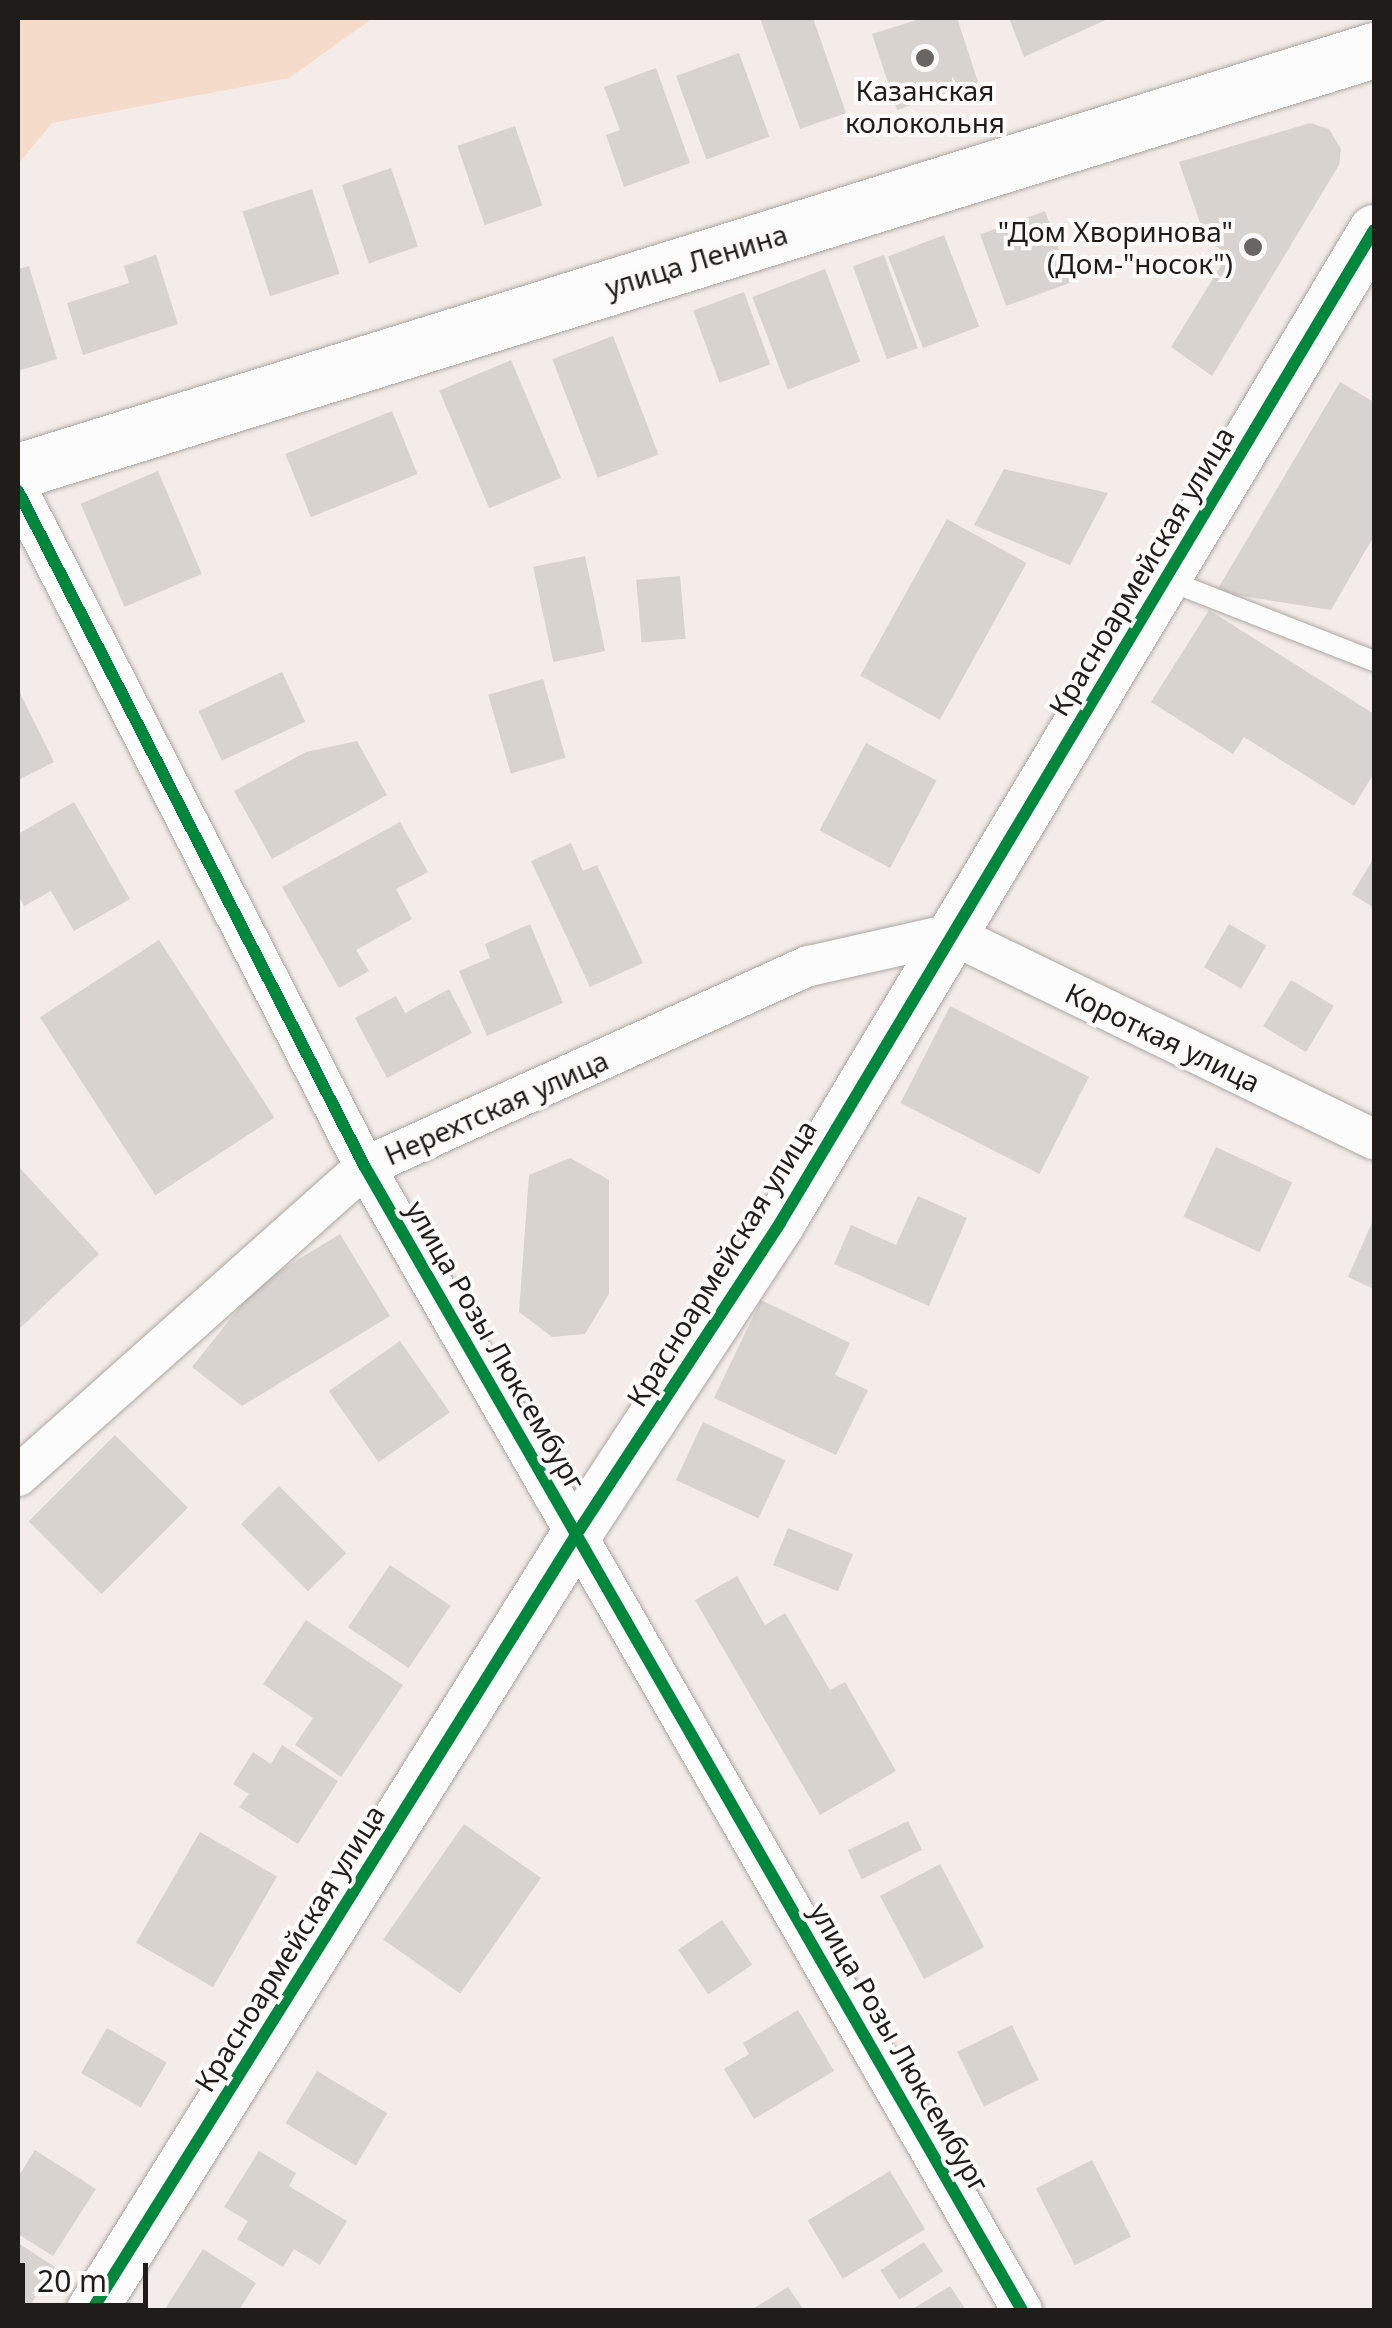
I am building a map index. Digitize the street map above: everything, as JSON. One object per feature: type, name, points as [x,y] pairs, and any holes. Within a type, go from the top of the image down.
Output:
[{"type":"main road","name":"улица Ленина","points":[[18,470],[1374,50]]},
{"type":"street","name":"Красноармейская улица","points":[[92,2310],[576,1535],[780,1223],[1374,230]]},
{"type":"street","name":"улица Розы Люксембург","points":[[18,491],[364,1166],[1022,2310]]},
{"type":"street","name":"Нерехтская улица","points":[[18,1476],[364,1166],[809,966],[952,934]]},
{"type":"street","name":"Короткая улица","points":[[952,934],[1374,1140]]},
{"type":"lane","points":[[1165,579],[1374,661]]},
{"type":"shaded area","points":[[18,18],[373,18],[289,78],[52,123],[18,164]]},
{"type":"building","points":[[760,18],[813,18],[846,113],[800,129]]},
{"type":"building","name":"Казанская колокольня","points":[[923,18],[957,18],[978,82],[897,110],[872,34]]},
{"type":"building","points":[[1009,18],[1110,18],[1024,57]]},
{"type":"building","points":[[739,53],[769,137],[706,160],[676,76]]},
{"type":"building","points":[[656,68],[690,163],[624,187],[606,135],[620,130],[604,87]]},
{"type":"building","name":"\"Дом Хворинова\" (Дом-\"носок\")","points":[[1310,123],[1329,129],[1341,149],[1339,165],[1212,376],[1171,347],[1228,254],[1206,240],[1179,162]]},
{"type":"building","points":[[515,126],[542,205],[485,225],[457,146]]},
{"type":"building","points":[[391,168],[418,246],[369,263],[342,185]]},
{"type":"building","points":[[312,189],[340,274],[270,296],[243,212]]},
{"type":"building","points":[[1045,211],[1071,282],[1006,306],[980,235]]},
{"type":"building","points":[[944,235],[979,326],[923,348],[888,257]]},
{"type":"building","points":[[156,255],[178,324],[83,355],[67,303],[129,283],[124,266]]},
{"type":"building","points":[[884,255],[918,348],[887,359],[853,266]]},
{"type":"building","points":[[29,266],[57,359],[18,371],[18,269]]},
{"type":"building","points":[[825,269],[860,361],[788,389],[752,297]]},
{"type":"building","points":[[744,292],[770,364],[720,383],[693,310]]},
{"type":"building","points":[[613,336],[659,455],[598,478],[552,359]]},
{"type":"building","points":[[511,360],[561,478],[489,508],[439,390]]},
{"type":"building","points":[[1340,382],[1374,402],[1374,536],[1331,610],[1216,592]]},
{"type":"building","points":[[392,411],[417,474],[311,517],[285,454]]},
{"type":"building","points":[[1004,469],[1108,493],[1070,565],[974,525]]},
{"type":"building","points":[[158,471],[202,574],[124,607],[81,504]]},
{"type":"building","points":[[947,519],[1027,563],[940,720],[860,676]]},
{"type":"building","points":[[585,556],[605,651],[553,662],[533,567]]},
{"type":"building","points":[[680,576],[685,639],[642,643],[636,580]]},
{"type":"building","points":[[1209,610],[1374,714],[1374,773],[1354,806],[1244,737],[1233,754],[1151,702]]},
{"type":"building","points":[[282,672],[305,722],[222,761],[199,711]]},
{"type":"building","points":[[543,679],[566,758],[511,774],[488,695]]},
{"type":"building","points":[[18,689],[54,762],[18,780]]},
{"type":"building","points":[[357,741],[387,795],[272,859],[234,791],[306,752]]},
{"type":"building","points":[[866,743],[937,781],[890,868],[820,830]]},
{"type":"building","points":[[74,802],[130,899],[74,931],[51,891],[24,906],[18,895],[18,834]]},
{"type":"building","points":[[400,822],[428,872],[396,889],[412,919],[356,950],[369,971],[339,988],[282,887]]},
{"type":"building","points":[[571,843],[583,871],[597,865],[643,963],[590,987],[531,861]]},
{"type":"building","points":[[1374,858],[1374,908],[1352,894]]},
{"type":"building","points":[[530,924],[563,1003],[487,1036],[459,971],[490,958],[485,944]]},
{"type":"building","points":[[1229,924],[1266,945],[1241,989],[1204,967]]},
{"type":"building","points":[[159,940],[274,1118],[155,1195],[40,1017]]},
{"type":"building","points":[[1291,980],[1334,1006],[1306,1052],[1263,1026]]},
{"type":"building","points":[[449,989],[472,1033],[387,1078],[355,1018],[396,996],[405,1013]]},
{"type":"building","points":[[950,1006],[1089,1077],[1040,1174],[901,1103]]},
{"type":"building","points":[[1216,1147],[1292,1182],[1260,1252],[1183,1217]]},
{"type":"building","points":[[570,1158],[609,1180],[609,1294],[585,1334],[552,1337],[519,1312],[529,1175]]},
{"type":"building","points":[[18,1166],[99,1254],[18,1330]]},
{"type":"building","points":[[918,1196],[967,1218],[929,1306],[834,1264],[851,1225],[896,1245]]},
{"type":"building","points":[[1374,1218],[1374,1289],[1348,1277]]},
{"type":"building","points":[[340,1234],[390,1316],[242,1406],[192,1367],[258,1284]]},
{"type":"building","points":[[761,1300],[850,1343],[835,1375],[868,1390],[836,1455],[714,1398]]},
{"type":"building","points":[[400,1341],[450,1412],[379,1462],[329,1391]]},
{"type":"building","points":[[703,1422],[785,1460],[758,1518],[676,1480]]},
{"type":"building","points":[[115,1435],[188,1508],[102,1594],[29,1521]]},
{"type":"building","points":[[279,1486],[346,1553],[308,1591],[241,1524]]},
{"type":"building","points":[[788,1528],[853,1554],[838,1591],[773,1565]]},
{"type":"building","points":[[390,1565],[451,1606],[409,1668],[348,1627]]},
{"type":"building","points":[[737,1576],[765,1625],[785,1613],[830,1690],[845,1682],[896,1771],[820,1815],[695,1600]]},
{"type":"building","points":[[306,1620],[403,1685],[341,1777],[295,1745],[313,1718],[263,1684]]},
{"type":"building","points":[[282,1745],[338,1781],[298,1844],[239,1807],[249,1794],[233,1784],[253,1752],[271,1764]]},
{"type":"building","points":[[908,1821],[922,1850],[862,1879],[848,1850]]},
{"type":"building","points":[[464,1824],[541,1878],[460,1993],[383,1940]]},
{"type":"building","points":[[200,1832],[277,1876],[213,1987],[136,1943]]},
{"type":"building","points":[[940,1864],[984,1947],[924,1979],[880,1896]]},
{"type":"building","points":[[722,1920],[752,1965],[708,1994],[678,1950]]},
{"type":"building","points":[[798,2010],[834,2071],[754,2119],[724,2069],[749,2054],[743,2043]]},
{"type":"building","points":[[1012,2025],[1039,2080],[984,2107],[957,2052]]},
{"type":"building","points":[[107,2028],[167,2062],[141,2108],[81,2073]]},
{"type":"building","points":[[317,2071],[387,2113],[356,2166],[286,2123]]},
{"type":"building","points":[[35,2150],[96,2189],[53,2256],[18,2234],[18,2177]]},
{"type":"building","points":[[259,2151],[296,2173],[289,2186],[347,2221],[320,2265],[294,2249],[283,2267],[237,2239],[248,2221],[224,2207]]},
{"type":"building","points":[[1092,2160],[1131,2237],[1075,2265],[1036,2189]]},
{"type":"building","points":[[890,2171],[925,2229],[843,2279],[808,2220]]},
{"type":"building","points":[[924,2242],[943,2271],[899,2300],[880,2270]]},
{"type":"building","points":[[18,2243],[55,2267],[27,2310],[18,2310]]},
{"type":"building","points":[[203,2249],[256,2283],[239,2310],[165,2309]]},
{"type":"building","points":[[950,2286],[966,2310],[911,2310]]},
{"type":"building","points":[[788,2287],[804,2310],[751,2310]]},
{"type":"cycle path","points":[[92,2310],[576,1535],[780,1223],[1374,230]]},
{"type":"cycle path","points":[[18,491],[365,1167],[1022,2310]]},
{"type":"place","name":"Казанская колокольня","points":[[925,58]]},
{"type":"place","name":"\"Дом Хворинова\" (Дом-\"носок\")","points":[[1253,247]]}]
